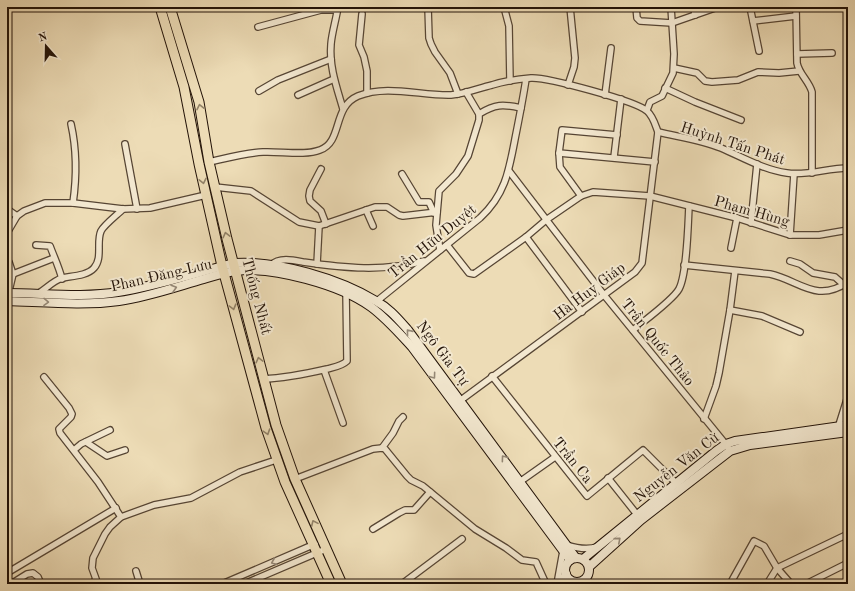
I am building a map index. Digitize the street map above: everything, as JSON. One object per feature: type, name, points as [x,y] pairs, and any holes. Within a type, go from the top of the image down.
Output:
[{"type":"main road","name":"Thống Nhất","points":[[160,7],[176,42],[199,102],[215,188],[276,425],[320,547],[331,584]]},
{"type":"main road","name":"Thống Nhất","points":[[170,7],[199,164],[223,270],[258,401],[276,460],[285,482],[342,584]]},
{"type":"main road","points":[[199,164],[210,162]]},
{"type":"main road","name":"Ngô Gia Tự","points":[[223,270],[248,262],[271,265],[336,282],[351,288],[374,304],[394,327],[423,356],[461,400],[484,438],[565,548],[576,559]]},
{"type":"main road","name":"Ngô Gia Tự","points":[[235,267],[255,271],[286,274],[332,286],[374,304]]},
{"type":"main road","name":"Phan Đăng Lưu","points":[[7,297],[39,293],[96,294],[117,292],[223,270]]},
{"type":"main road","name":"Phan Đăng Lưu","points":[[7,297],[96,303],[118,301],[145,296],[223,270]]},
{"type":"main road","name":"Ngô Gia Tự","points":[[423,356],[454,406],[484,438]]},
{"type":"main road","points":[[258,401],[269,399]]},
{"type":"main road","points":[[454,406],[461,400]]},
{"type":"main road","name":"Nguyễn Văn Cừ","points":[[838,430],[848,425]]},
{"type":"main road","name":"Nguyễn Văn Cừ","points":[[576,559],[597,547],[639,517],[740,440],[838,430],[848,432]]},
{"type":"main road","points":[[285,482],[295,479]]},
{"type":"main road","name":"Nguyễn Văn Cừ","points":[[589,566],[639,517]]},
{"type":"main road","points":[[559,584],[566,574],[566,566],[576,559],[586,561],[589,566],[589,573],[580,582],[570,579],[566,574]]},
{"type":"street","points":[[428,7],[429,38],[431,44],[450,73],[458,94]]},
{"type":"street","points":[[504,7],[509,26],[510,81]]},
{"type":"street","points":[[568,85],[575,58],[570,7]]},
{"type":"street","points":[[636,7],[637,18],[640,21],[672,23],[718,7]]},
{"type":"street","points":[[210,162],[244,154],[262,152],[320,151],[326,148],[332,141],[343,109],[350,101],[358,96],[379,91],[404,91],[447,95],[458,94],[510,81],[540,79],[605,94],[638,105],[647,110],[650,102],[662,96],[674,68],[671,7]]},
{"type":"street","points":[[694,7],[695,15]]},
{"type":"street","points":[[750,7],[759,51]]},
{"type":"street","points":[[796,7],[797,63],[799,71],[808,83],[812,92],[812,173]]},
{"type":"street","points":[[258,27],[322,10],[338,8],[331,44],[331,59],[334,79],[343,109]]},
{"type":"street","points":[[362,14],[359,45],[364,57],[367,71],[367,93]]},
{"type":"street","points":[[753,21],[796,16]]},
{"type":"street","points":[[605,94],[611,48]]},
{"type":"street","points":[[797,54],[832,53]]},
{"type":"street","points":[[259,91],[283,78],[331,59]]},
{"type":"street","points":[[674,68],[697,73],[705,81],[712,82],[738,80],[763,72],[779,73],[799,71]]},
{"type":"street","points":[[298,96],[334,79]]},
{"type":"street","name":"Trần Hữu Duyệt","points":[[374,304],[480,218],[490,208],[502,189],[509,171],[526,79]]},
{"type":"street","points":[[665,88],[695,102],[741,120]]},
{"type":"street","points":[[440,250],[436,232],[435,213],[438,190],[456,174],[468,156],[480,120],[479,114],[466,92]]},
{"type":"street","points":[[614,157],[621,99]]},
{"type":"street","points":[[479,114],[495,106],[508,105],[521,108]]},
{"type":"street","name":"Huỳnh Tấn Phát","points":[[647,110],[653,118],[658,132],[720,148],[757,164],[785,173],[812,173],[848,168]]},
{"type":"street","points":[[71,124],[77,160],[73,203]]},
{"type":"street","points":[[447,244],[469,273],[474,274],[526,237],[546,220],[581,196],[560,167],[559,153],[562,130],[617,135]]},
{"type":"street","name":"Hà Huy Giáp","points":[[461,400],[635,272],[642,263],[658,132]]},
{"type":"street","points":[[125,144],[137,209]]},
{"type":"street","points":[[559,153],[655,162]]},
{"type":"street","points":[[751,223],[757,164]]},
{"type":"street","points":[[321,169],[310,190],[309,198],[311,202],[321,211],[326,224]]},
{"type":"street","name":"Trần Quốc Thảo","points":[[509,171],[604,295],[728,448]]},
{"type":"street","points":[[402,174],[419,202],[428,202],[435,213]]},
{"type":"street","points":[[790,235],[794,174]]},
{"type":"street","points":[[215,188],[251,191],[299,222],[319,226],[375,207],[383,206],[399,215],[405,216],[435,213]]},
{"type":"street","name":"Phạm Hùng","points":[[581,196],[593,192],[650,196],[737,218],[790,235],[819,235],[848,230]]},
{"type":"street","points":[[7,233],[16,216],[24,211],[45,203],[73,203],[123,210],[150,208],[206,195]]},
{"type":"street","points":[[633,330],[672,298],[679,289],[684,265],[689,206]]},
{"type":"street","points":[[7,209],[16,216]]},
{"type":"street","points":[[39,293],[48,285],[62,279],[93,270],[96,266],[98,258],[99,240],[103,227],[123,210]]},
{"type":"street","points":[[366,210],[373,226]]},
{"type":"street","points":[[731,248],[737,218]]},
{"type":"street","points":[[317,264],[319,226]]},
{"type":"street","points":[[526,237],[582,312]]},
{"type":"street","points":[[36,244],[50,246],[62,279]]},
{"type":"street","points":[[13,274],[54,258]]},
{"type":"street","points":[[271,265],[274,262],[283,260],[338,267],[383,268],[403,266],[427,260]]},
{"type":"street","points":[[790,261],[800,264],[813,273],[835,277],[846,283]]},
{"type":"street","points":[[7,297],[13,274],[9,262]]},
{"type":"street","points":[[684,265],[758,272],[778,276],[803,288],[812,290],[829,290],[846,283]]},
{"type":"street","points":[[704,419],[716,386],[730,310],[735,271]]},
{"type":"street","points":[[264,379],[300,376],[324,370],[348,361],[346,292]]},
{"type":"street","points":[[730,310],[762,316],[800,332]]},
{"type":"street","points":[[324,370],[343,423]]},
{"type":"street","name":"Trần Ca","points":[[492,376],[587,496],[643,450],[678,486]]},
{"type":"street","points":[[44,377],[71,412],[71,418],[59,429],[60,433],[98,482],[121,517]]},
{"type":"street","points":[[838,430],[848,396]]},
{"type":"street","points":[[382,448],[393,433],[398,421],[403,416]]},
{"type":"street","points":[[74,450],[110,430]]},
{"type":"street","points":[[86,442],[107,456],[125,450]]},
{"type":"street","points":[[295,479],[373,449],[385,449],[406,476],[423,486],[475,529],[519,558],[525,561],[536,562],[546,584]]},
{"type":"street","points":[[518,484],[555,457]]},
{"type":"street","points":[[92,584],[96,579],[92,568],[94,558],[110,526],[121,517],[154,505],[191,498],[240,472],[276,460]]},
{"type":"street","points":[[608,478],[639,517]]},
{"type":"street","points":[[373,529],[405,510],[414,510],[430,492]]},
{"type":"street","points":[[7,572],[116,508]]},
{"type":"street","points":[[767,584],[777,568],[848,534]]},
{"type":"street","points":[[402,584],[462,539]]},
{"type":"street","points":[[730,584],[754,541],[764,546],[777,568],[791,584]]},
{"type":"street","points":[[222,584],[320,547]]},
{"type":"street","points":[[244,584],[320,547]]},
{"type":"street","points":[[559,584],[565,548],[597,547]]},
{"type":"street","points":[[806,584],[848,563]]},
{"type":"street","points":[[136,571],[140,584]]},
{"type":"street","points":[[11,584],[27,574],[33,573],[41,584]]}]
